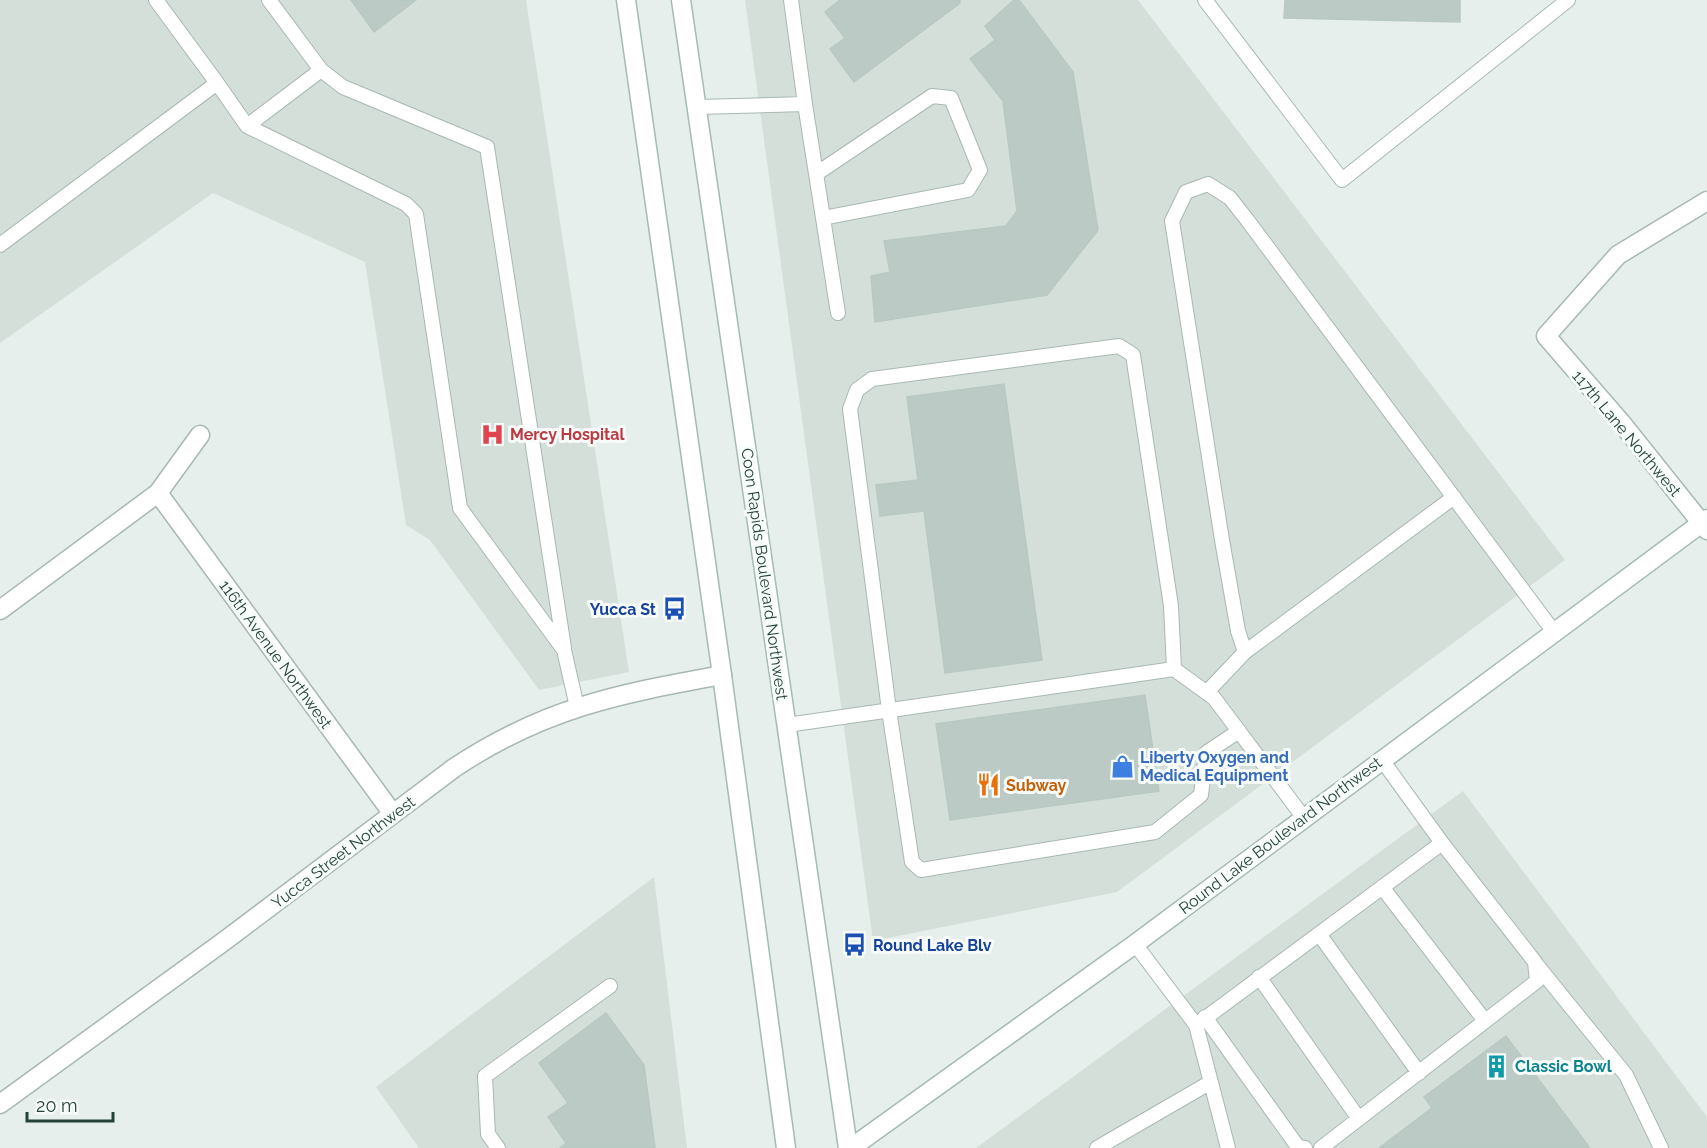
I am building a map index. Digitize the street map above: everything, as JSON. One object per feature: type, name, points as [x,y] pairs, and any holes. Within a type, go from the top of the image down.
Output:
[{"type":"main road","points":[[626,0],[722,675],[786,1148]]},
{"type":"main road","name":"Coon Rapids Boulevard Northwest","points":[[681,0],[849,1148]]},
{"type":"main road","name":"117th Lane Northwest","points":[[1705,524],[1546,336],[1618,255],[1707,201]]},
{"type":"main road","points":[[0,610],[159,493],[200,435]]},
{"type":"main road","name":"116th Avenue Northwest","points":[[159,493],[393,814]]},
{"type":"main road","name":"Round Lake Boulevard Northwest","points":[[849,1148],[1135,944],[1554,632],[1705,524]]},
{"type":"main road","name":"Yucca Street Northwest","points":[[0,1104],[492,743],[525,726],[577,706],[654,687],[722,675]]},
{"type":"lane","points":[[156,0],[248,126],[406,204],[416,214],[460,508],[564,651]]},
{"type":"lane","points":[[269,0],[321,70],[343,87],[487,147],[564,651],[577,706]]},
{"type":"lane","points":[[791,0],[838,313]]},
{"type":"lane","points":[[1204,0],[1342,180],[1568,0]]},
{"type":"lane","points":[[248,126],[321,70]]},
{"type":"lane","points":[[0,245],[217,83]]},
{"type":"lane","points":[[816,174],[932,96],[951,98],[980,170],[968,190],[823,218]]},
{"type":"lane","points":[[697,107],[805,104]]},
{"type":"lane","points":[[1245,652],[1238,631],[1222,540],[1172,221],[1186,192],[1208,184],[1230,198],[1554,632]]},
{"type":"lane","points":[[1174,669],[1171,606],[1134,355],[1119,346],[872,379],[857,390],[850,409],[889,710],[912,862],[921,870],[1155,832],[1201,795],[1206,753],[1239,731]]},
{"type":"lane","points":[[1207,693],[1245,652],[1454,497]]},
{"type":"lane","points":[[787,725],[1174,669],[1207,693],[1239,731],[1304,818]]},
{"type":"lane","points":[[1382,760],[1442,843],[1626,1075],[1661,1148]]},
{"type":"lane","points":[[1200,1021],[1442,843]]},
{"type":"lane","points":[[1382,887],[1485,1021]]},
{"type":"lane","points":[[1319,934],[1419,1073]]},
{"type":"lane","points":[[1135,944],[1200,1021],[1300,1148]]},
{"type":"lane","points":[[1322,1148],[1537,981],[1535,962]]},
{"type":"lane","points":[[1259,977],[1359,1119]]},
{"type":"lane","points":[[498,1148],[488,1134],[485,1076],[610,986]]},
{"type":"lane","points":[[1200,1021],[1211,1082],[1228,1148]]},
{"type":"lane","points":[[1097,1148],[1211,1082]]},
{"type":"shaded area","name":"Mercy Hospital","points":[[0,0],[526,0],[629,672],[539,690],[430,540],[406,525],[365,262],[213,193],[0,343]]},
{"type":"shaded area","points":[[745,0],[1138,0],[1565,560],[1117,892],[873,941]]},
{"type":"shaded area","points":[[1463,791],[1707,1117],[1707,1148],[976,1148]]},
{"type":"shaded area","points":[[654,877],[687,1148],[419,1148],[376,1087]]},
{"type":"building","points":[[351,0],[416,0],[374,32]]},
{"type":"building","points":[[840,0],[960,0],[960,3],[854,82],[830,49],[845,38],[825,12]]},
{"type":"building","points":[[1014,0],[1019,0],[1073,72],[1098,230],[1047,295],[875,322],[871,276],[890,272],[884,241],[1006,226],[1017,211],[1003,101],[970,59],[995,40],[985,26]]},
{"type":"building","points":[[1285,0],[1460,0],[1460,22],[1284,18]]},
{"type":"building","points":[[1004,384],[1042,660],[945,673],[924,511],[880,516],[876,485],[918,480],[907,397]]},
{"type":"building","points":[[1145,695],[1159,791],[950,820],[936,724]]},
{"type":"building","points":[[606,1013],[644,1065],[655,1148],[560,1148],[566,1143],[548,1117],[568,1103],[539,1063]]},
{"type":"building","name":"Classic Bowl","points":[[1506,1036],[1590,1148],[1379,1148],[1432,1108],[1424,1097]]},
{"type":"place","name":"Mercy Hospital","points":[[492,434]]},
{"type":"place","name":"Yucca St","points":[[674,609]]},
{"type":"place","name":"Liberty Oxygen and Medical Equipment","points":[[1122,766]]},
{"type":"place","name":"Subway","points":[[988,785]]},
{"type":"place","name":"Round Lake Blv","points":[[855,945]]},
{"type":"place","name":"Classic Bowl","points":[[1497,1066]]}]
